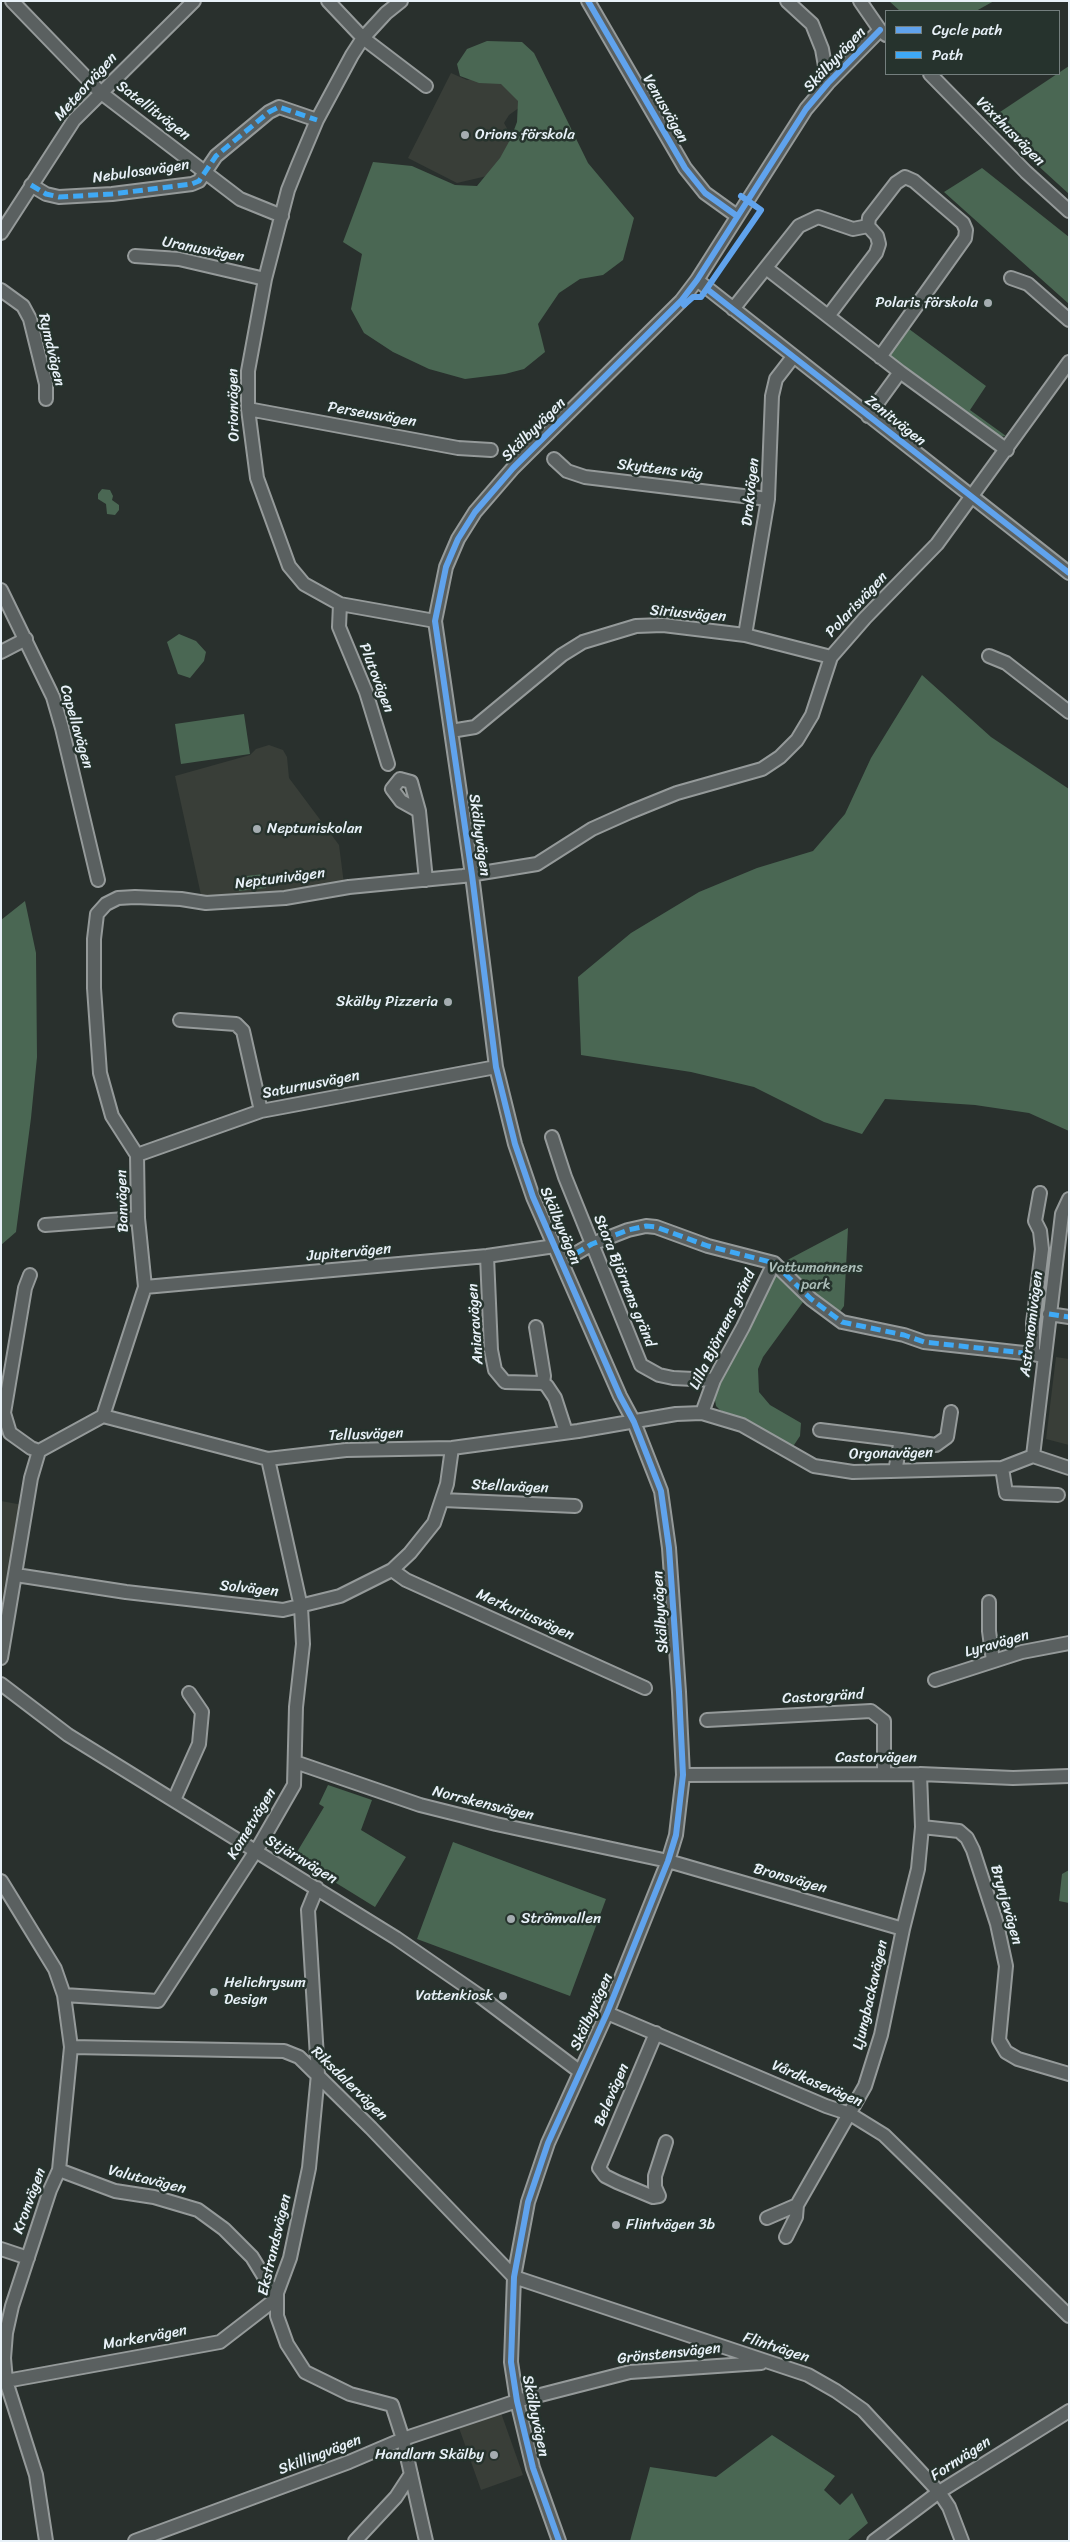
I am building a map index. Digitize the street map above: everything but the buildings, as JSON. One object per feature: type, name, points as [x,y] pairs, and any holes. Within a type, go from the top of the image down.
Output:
[{"type":"street","name":"Meteorvägen","points":[[1,233],[74,120],[100,92],[194,1]]},
{"type":"street","points":[[328,1],[363,38],[426,86]]},
{"type":"street","name":"Orionvägen","points":[[401,1],[386,13],[363,38],[317,120],[288,190],[265,278],[248,371],[248,409],[257,478],[289,566],[304,584],[340,604],[435,621]]},
{"type":"street","name":"Venusvägen","points":[[588,1],[685,168],[705,193],[737,216]]},
{"type":"street","points":[[787,1],[812,24],[822,49],[828,82]]},
{"type":"street","points":[[860,1],[883,32]]},
{"type":"street","name":"Satellitvägen","points":[[13,2],[100,92],[240,199],[282,216]]},
{"type":"street","name":"Skälbyvägen","points":[[559,2541],[533,2468],[517,2401],[511,2362],[514,2277],[528,2202],[548,2143],[607,2013],[668,1860],[676,1835],[684,1775],[669,1548],[661,1491],[634,1422],[620,1396],[533,1197],[515,1144],[496,1067],[472,875],[435,621],[446,567],[458,539],[475,512],[514,468],[681,301],[697,280],[806,109],[828,82],[883,32]]},
{"type":"street","name":"Växthusvägen","points":[[931,75],[1026,172],[1069,211]]},
{"type":"street","name":"Nebulosavägen","points":[[31,185],[46,194],[59,196],[112,194],[192,184],[199,181],[216,156],[269,112],[279,107],[317,120]]},
{"type":"street","points":[[829,315],[876,253],[879,244],[877,236],[868,226],[869,218],[896,183],[905,176],[938,200],[963,223],[966,230],[965,238],[880,357]]},
{"type":"street","points":[[733,309],[799,226],[818,217],[853,229],[868,226]]},
{"type":"street","name":"Uranusvägen","points":[[135,256],[179,259],[265,278]]},
{"type":"street","points":[[766,268],[829,315],[880,357],[1007,450]]},
{"type":"street","points":[[1011,278],[1028,284],[1069,320]]},
{"type":"street","name":"Zenitvägen","points":[[697,280],[1069,573]]},
{"type":"street","name":"Rymdvägen","points":[[1,290],[23,306],[30,319],[46,384],[46,399]]},
{"type":"street","name":"Drakvägen","points":[[745,635],[768,499],[772,396],[776,379],[793,357]]},
{"type":"street","name":"Polarisvägen","points":[[472,875],[537,864],[592,829],[677,793],[762,769],[780,757],[797,740],[812,715],[831,657],[865,618],[937,544],[1069,362]]},
{"type":"street","points":[[868,416],[900,372]]},
{"type":"street","name":"Perseusvägen","points":[[248,409],[458,448],[491,450]]},
{"type":"street","name":"Skyttens väg","points":[[554,459],[567,471],[585,477],[768,499]]},
{"type":"street","name":"Capellavägen","points":[[1,590],[53,697],[98,880]]},
{"type":"street","name":"Plutovägen","points":[[340,604],[339,627],[366,692],[388,764]]},
{"type":"street","name":"Siriusvägen","points":[[451,731],[475,727],[562,655],[583,642],[636,626],[663,625],[745,635],[831,657]]},
{"type":"street","points":[[1,652],[26,639]]},
{"type":"street","points":[[989,656],[1006,663],[1069,712]]},
{"type":"street","points":[[419,811],[426,880]]},
{"type":"street","name":"Neptunivägen","points":[[97,914],[106,904],[118,898],[182,899],[206,903],[285,898],[349,887],[472,875]]},
{"type":"street","name":"Banvägen","points":[[97,914],[94,939],[94,988],[100,1073],[112,1116],[137,1155],[138,1218],[145,1287],[103,1416]]},
{"type":"street","points":[[180,1020],[236,1024],[243,1031],[262,1110]]},
{"type":"street","name":"Saturnusvägen","points":[[137,1155],[262,1110],[496,1067]]},
{"type":"street","name":"Stora Björnens gränd","points":[[552,1137],[565,1177],[641,1365],[659,1375],[673,1378],[714,1380]]},
{"type":"street","points":[[575,1254],[592,1244],[628,1230],[646,1226],[665,1230],[708,1246],[774,1263],[811,1299],[842,1322],[904,1335],[924,1342],[1039,1355],[1033,1323],[1042,1249],[1040,1232],[1036,1221],[1040,1193]]},
{"type":"street","name":"Astronomivägen","points":[[1033,1456],[1039,1355],[1049,1314],[1062,1214],[1069,1199]]},
{"type":"street","points":[[45,1225],[138,1218]]},
{"type":"street","name":"Jupitervägen","points":[[145,1287],[488,1256],[555,1246]]},
{"type":"street","name":"Aniaravägen","points":[[488,1256],[491,1350],[495,1370],[505,1382],[543,1383]]},
{"type":"street","name":"Lilla Björnens gränd","points":[[702,1413],[714,1380],[743,1327],[774,1263]]},
{"type":"street","points":[[30,1275],[25,1288],[4,1413],[10,1433],[31,1448],[39,1450],[103,1416]]},
{"type":"street","points":[[1049,1314],[1069,1317]]},
{"type":"street","points":[[536,1327],[544,1376],[543,1383],[552,1391],[566,1432]]},
{"type":"street","points":[[820,1430],[936,1445],[947,1436],[951,1412]]},
{"type":"street","name":"Orgonavägen","points":[[634,1422],[676,1414],[702,1413],[742,1425],[814,1466],[853,1472],[1002,1468],[1033,1456]]},
{"type":"street","name":"Tellusvägen","points":[[103,1416],[268,1459],[346,1450],[452,1448],[634,1422]]},
{"type":"street","points":[[896,1471],[901,1440]]},
{"type":"street","name":"Solvägen","points":[[16,1575],[126,1592],[283,1610],[340,1596],[392,1570],[410,1553],[434,1523],[443,1500],[452,1448]]},
{"type":"street","points":[[1,1658],[31,1478],[39,1450]]},
{"type":"street","points":[[1033,1456],[1069,1468]]},
{"type":"street","name":"Kometvägen","points":[[64,1995],[158,2001],[285,1804],[294,1784],[296,1706],[303,1644],[301,1607],[268,1459]]},
{"type":"street","points":[[1002,1468],[1006,1493],[1058,1495]]},
{"type":"street","name":"Stellavägen","points":[[443,1500],[575,1506]]},
{"type":"street","name":"Merkuriusvägen","points":[[392,1570],[406,1580],[645,1688]]},
{"type":"street","points":[[989,1602],[992,1661]]},
{"type":"street","name":"Lyravägen","points":[[935,1680],[1022,1652],[1069,1643]]},
{"type":"street","name":"Stjärnvägen","points":[[1,1684],[68,1735],[396,1938],[477,1994],[580,2071]]},
{"type":"street","points":[[174,1800],[200,1744],[202,1712],[189,1693]]},
{"type":"street","name":"Castorgränd","points":[[707,1720],[871,1710],[884,1721],[884,1774]]},
{"type":"street","name":"Norrskensvägen","points":[[295,1762],[420,1805],[533,1832],[668,1860]]},
{"type":"street","name":"Castorvägen","points":[[684,1775],[920,1774],[1013,1778],[1069,1776]]},
{"type":"street","name":"Ljungbackavägen","points":[[786,2237],[796,2217],[793,2203],[850,2114],[864,2086],[881,2035],[903,1929],[918,1869],[922,1827],[920,1774]]},
{"type":"street","name":"Brynjevägen","points":[[922,1827],[959,1831],[967,1838],[973,1850],[996,1924],[1006,1966],[999,2040],[1006,2052],[1018,2059],[1069,2074]]},
{"type":"street","name":"Bronsvägen","points":[[668,1860],[903,1929]]},
{"type":"street","name":"Kronvägen","points":[[1,1881],[56,1970],[64,1995],[71,2048],[60,2170],[50,2190],[6,2333],[6,2381],[36,2475],[46,2541]]},
{"type":"street","name":"Ekstrandsvägen","points":[[317,1888],[308,1910],[318,2074],[309,2168],[290,2258],[277,2298],[277,2316],[287,2344],[305,2372],[350,2394],[392,2405],[403,2439],[426,2541]]},
{"type":"street","name":"Vårdkasevägen","points":[[607,2013],[850,2114],[884,2135],[1069,2316]]},
{"type":"street","name":"Belevägen","points":[[656,2034],[599,2168],[605,2176],[617,2182],[653,2197],[660,2196],[655,2187],[656,2176],[666,2142]]},
{"type":"street","name":"Riksdalervägen","points":[[71,2048],[284,2050],[299,2058],[318,2074],[514,2277]]},
{"type":"street","name":"Valutavägen","points":[[60,2170],[116,2191],[154,2197],[198,2210],[224,2229],[252,2257],[277,2298]]},
{"type":"street","points":[[767,2218],[793,2203]]},
{"type":"street","points":[[1,2249],[28,2258]]},
{"type":"street","name":"Flintvägen","points":[[514,2277],[767,2363],[808,2375],[864,2410],[939,2492],[949,2507],[962,2541]]},
{"type":"street","name":"Markervägen","points":[[6,2381],[220,2342],[277,2298]]},
{"type":"street","name":"Grönstensvägen","points":[[517,2401],[630,2372],[767,2363]]},
{"type":"street","name":"Skillingvägen","points":[[135,2541],[349,2462],[403,2439],[517,2401]]},
{"type":"street","name":"Fornvägen","points":[[874,2541],[939,2492],[1069,2411]]},
{"type":"street","points":[[355,2541],[396,2497],[411,2474]]},
{"type":"shaded area","name":"Orions förskola","points":[[516,71],[534,97],[509,115],[504,123],[518,148],[517,169],[457,183],[408,158],[451,73],[467,80]]},
{"type":"shaded area","name":"Neptuniskolan","points":[[269,745],[283,750],[287,757],[289,778],[339,845],[344,884],[221,897],[201,895],[175,776],[250,755],[256,749]]},
{"type":"shaded area","points":[[1056,1357],[1069,1359],[1069,1445],[1046,1439]]},
{"type":"shaded area","points":[[1,1501],[23,1505],[1,1626]]},
{"type":"shaded area","points":[[500,2410],[523,2475],[481,2490],[458,2425]]},
{"type":"green space","points":[[889,1],[994,1],[978,10],[899,10]]},
{"type":"green space","points":[[487,41],[522,42],[534,53],[588,163],[634,218],[623,260],[603,275],[580,279],[559,293],[538,324],[545,352],[524,369],[505,374],[465,379],[429,369],[393,352],[364,333],[351,309],[362,254],[343,242],[373,162],[412,166],[455,185],[477,186],[500,158],[517,122],[518,101],[501,84],[479,83],[460,76],[457,64],[467,49]]},
{"type":"green space","points":[[1069,66],[1069,194],[988,120],[1056,75],[1060,75],[1060,72]]},
{"type":"green space","points":[[982,168],[1069,237],[1069,304],[944,192]]},
{"type":"green space","points":[[905,326],[986,386],[970,410],[1006,436],[999,437],[889,357],[888,348]]},
{"type":"green space","points":[[102,489],[110,490],[113,496],[112,500],[119,505],[119,510],[115,515],[107,514],[106,504],[98,499],[98,494]]},
{"type":"green space","points":[[179,634],[196,641],[206,652],[204,661],[190,678],[178,674],[167,642]]},
{"type":"green space","points":[[922,675],[991,737],[1069,789],[1069,1131],[1029,1113],[975,1105],[885,1099],[862,1134],[824,1122],[754,1087],[691,1072],[581,1055],[578,977],[631,933],[699,892],[757,868],[813,851],[845,814],[871,758]]},
{"type":"green space","points":[[244,714],[250,754],[181,764],[175,724]]},
{"type":"green space","points":[[264,874],[266,888],[239,891],[237,877]]},
{"type":"green space","points":[[25,901],[36,953],[37,1057],[16,1232],[1,1245],[1,920]]},
{"type":"green space","name":"Vattumannens park","points":[[848,1228],[844,1306],[832,1323],[803,1302],[763,1357],[758,1369],[759,1392],[770,1405],[801,1423],[800,1436],[792,1448],[764,1430],[720,1410],[716,1406],[714,1394],[776,1266]]},
{"type":"green space","points":[[328,1785],[372,1800],[361,1830],[406,1857],[375,1907],[294,1857],[324,1807],[319,1804]]},
{"type":"green space","name":"Strömvallen","points":[[453,1842],[606,1899],[570,1996],[417,1939]]},
{"type":"green space","points":[[1069,1870],[1069,1903],[1059,1901],[1062,1874]]},
{"type":"green space","points":[[772,2435],[835,2476],[824,2490],[840,2505],[852,2493],[868,2523],[847,2541],[630,2541],[650,2467],[716,2477]]},
{"type":"marked path","points":[[31,185],[46,194],[59,197],[112,194],[192,184],[199,181],[216,156],[269,112],[279,107],[317,120]]},
{"type":"marked path","points":[[575,1254],[592,1244],[628,1230],[646,1226],[656,1227],[708,1246],[774,1263],[811,1299],[842,1322],[904,1335],[924,1342],[1033,1354]]},
{"type":"marked path","points":[[1049,1314],[1069,1317]]},
{"type":"cycle path","points":[[588,1],[685,168],[705,193],[737,216]]},
{"type":"cycle path","points":[[559,2541],[533,2468],[517,2401],[511,2362],[514,2277],[528,2202],[548,2143],[607,2013],[668,1861],[676,1835],[683,1775],[679,1692],[669,1548],[661,1491],[634,1422],[620,1396],[533,1197],[515,1144],[496,1067],[472,875],[435,621],[446,567],[458,539],[475,512],[513,468],[681,301],[697,280],[806,109],[828,83],[880,30]]},
{"type":"cycle path","points":[[684,305],[693,297],[701,297],[761,210],[741,196]]},
{"type":"cycle path","points":[[707,289],[1069,573]]},
{"type":"place","name":"Orions förskola","points":[[465,135]]},
{"type":"place","name":"Polaris förskola","points":[[988,303]]},
{"type":"place","name":"Neptuniskolan","points":[[257,829]]},
{"type":"place","name":"Skälby Pizzeria","points":[[448,1002]]},
{"type":"place","name":"Strömvallen","points":[[511,1919]]},
{"type":"place","name":"Helichrysum Design","points":[[214,1992]]},
{"type":"place","name":"Vattenkiosk","points":[[503,1996]]},
{"type":"place","name":"Flintvägen 3b","points":[[616,2225]]},
{"type":"place","name":"Handlarn Skälby","points":[[494,2455]]}]
